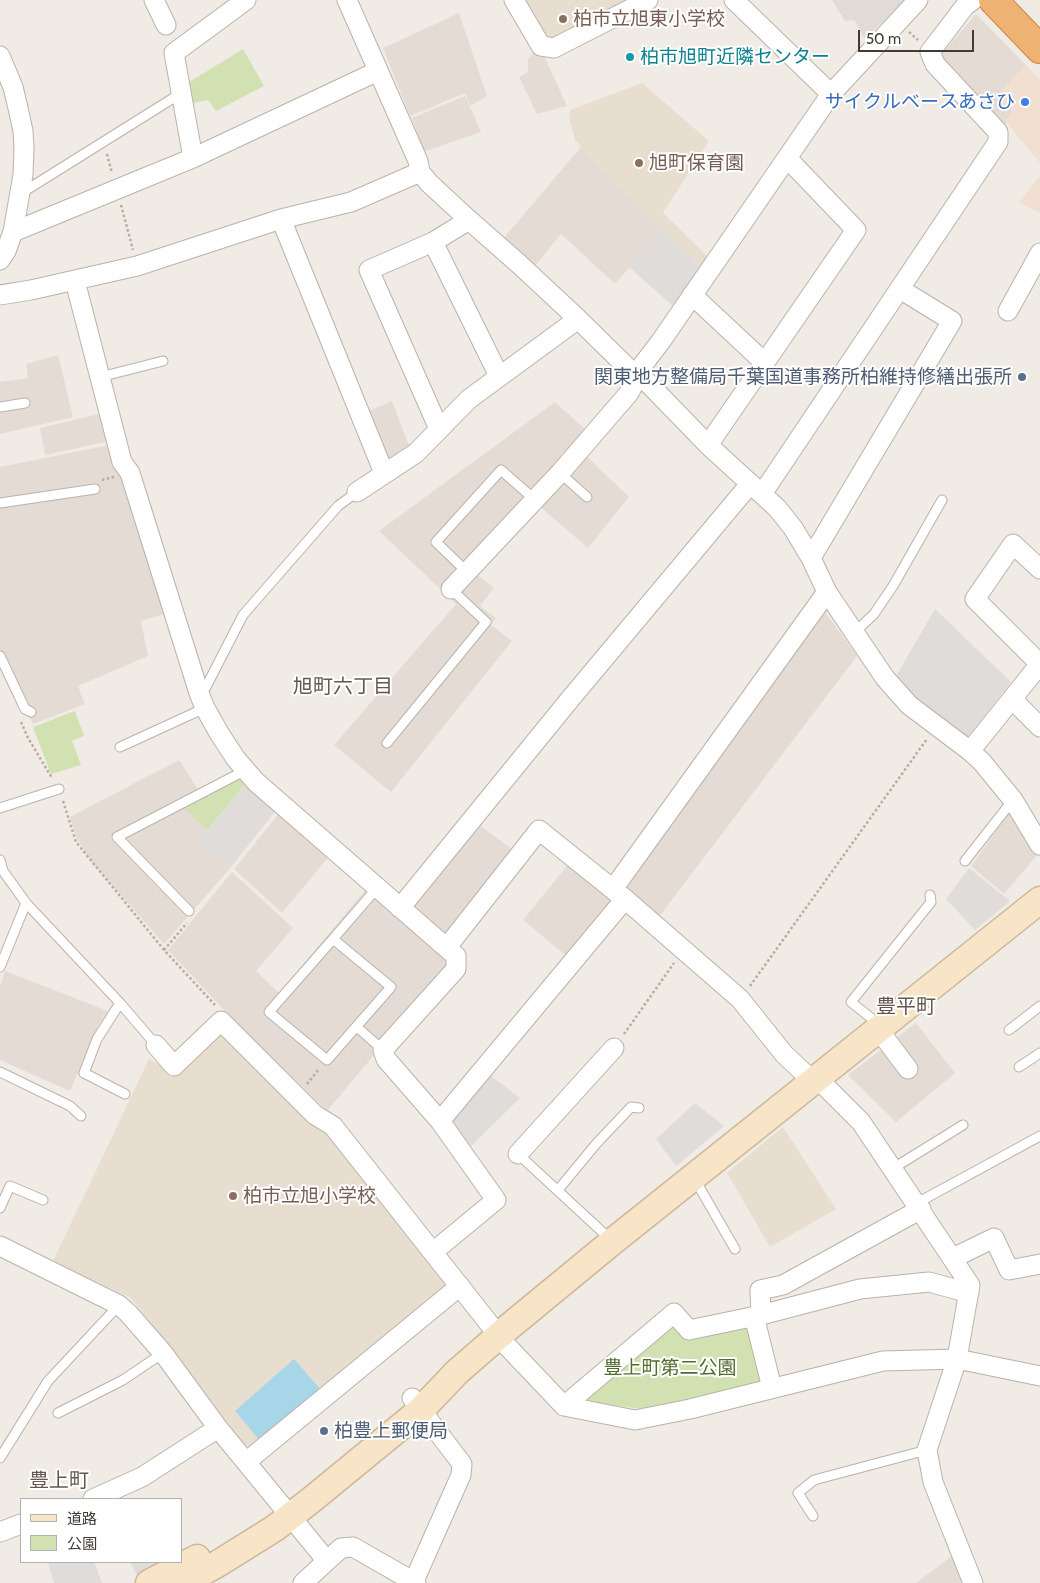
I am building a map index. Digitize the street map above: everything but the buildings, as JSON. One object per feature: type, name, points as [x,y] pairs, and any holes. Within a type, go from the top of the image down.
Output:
[{"type":"highway","points":[[993,0],[1040,49]]},
{"type":"street","points":[[154,0],[166,25]]},
{"type":"street","points":[[193,158],[183,92],[174,53],[246,0]]},
{"type":"street","points":[[514,0],[541,46],[554,48],[648,0]]},
{"type":"street","points":[[734,0],[831,94]]},
{"type":"street","points":[[451,589],[560,473],[629,394],[634,384],[635,376],[831,94],[918,0]]},
{"type":"street","points":[[400,908],[571,698],[756,489],[900,289],[998,142],[998,132],[935,64],[930,52],[965,6],[973,0]]},
{"type":"street","points":[[353,2],[378,71],[418,161],[420,172],[429,183],[519,264],[635,376],[645,380],[708,445],[777,508],[793,528],[811,558],[827,592],[896,691],[909,705],[936,727],[970,751],[990,772],[1013,800],[1040,845]]},
{"type":"street","points":[[0,56],[13,87],[23,131],[23,175],[20,194],[13,232],[6,251],[0,260]]},
{"type":"street","points":[[13,232],[193,158],[378,71]]},
{"type":"street","points":[[708,445],[856,230],[787,158]]},
{"type":"street","points":[[0,295],[75,281],[137,266],[281,219],[351,202],[420,172]]},
{"type":"street","points":[[281,219],[384,473]]},
{"type":"street","points":[[439,429],[369,270],[433,242],[469,220]]},
{"type":"street","points":[[433,242],[499,376]]},
{"type":"street","points":[[1008,311],[1040,253]]},
{"type":"street","points":[[75,281],[122,462],[130,473],[202,701],[228,746],[256,782],[456,956],[456,969],[384,1050],[386,1059],[440,1121],[496,1200],[433,1252]]},
{"type":"street","points":[[811,558],[952,321],[900,289]]},
{"type":"street","points":[[692,295],[765,363]]},
{"type":"street","points":[[357,492],[416,453],[469,399],[578,320]]},
{"type":"street","points":[[970,751],[1040,664],[975,599],[1013,544],[1040,569]]},
{"type":"street","points":[[440,1121],[619,894],[827,592]]},
{"type":"street","points":[[1012,699],[1040,727]]},
{"type":"street","points":[[447,947],[539,830],[619,894],[740,1000],[784,1054],[803,1072],[825,1086],[861,1122],[970,1284],[957,1359],[927,1450],[933,1482],[973,1583]]},
{"type":"street","points":[[149,1583],[286,1510],[457,1372],[612,1242],[1040,900]]},
{"type":"street","points":[[156,1045],[174,1066],[221,1021],[315,1115],[333,1126],[516,1357],[564,1406],[635,1420],[690,1409],[883,1362],[957,1359],[1040,1376]]},
{"type":"street","points":[[878,1029],[908,1069]]},
{"type":"street","points":[[518,1154],[614,1048]]},
{"type":"street","points":[[772,1388],[758,1316],[760,1290],[783,1285],[919,1206]]},
{"type":"street","points":[[953,1258],[994,1238],[1008,1270],[1040,1264]]},
{"type":"street","points":[[0,1246],[119,1305],[128,1313],[163,1353],[218,1428],[327,1561]]},
{"type":"street","points":[[564,1406],[674,1313],[689,1330],[758,1316],[860,1289],[929,1282],[969,1293]]},
{"type":"street","points":[[246,1462],[460,1286]]},
{"type":"street","points":[[303,1583],[341,1548],[353,1547],[415,1582],[461,1475],[462,1464],[417,1404]]},
{"type":"street","points":[[95,1498],[142,1477],[218,1428]]},
{"type":"street","points":[[183,1583],[219,1563],[274,1528],[286,1510]]},
{"type":"street","points":[[0,1532],[20,1524]]},
{"type":"lane","points":[[20,194],[183,92]]},
{"type":"lane","points":[[100,377],[163,361]]},
{"type":"lane","points":[[0,407],[25,403]]},
{"type":"lane","points":[[467,572],[436,542],[501,470],[534,499]]},
{"type":"lane","points":[[560,473],[587,497]]},
{"type":"lane","points":[[0,503],[95,489]]},
{"type":"lane","points":[[120,747],[202,701],[206,687],[243,615],[338,506],[357,492]]},
{"type":"lane","points":[[855,632],[874,614],[893,586],[942,500]]},
{"type":"lane","points":[[387,743],[486,622],[451,589]]},
{"type":"lane","points":[[0,656],[25,709],[31,712]]},
{"type":"lane","points":[[189,911],[117,837],[246,770]]},
{"type":"lane","points":[[0,808],[59,788]]},
{"type":"lane","points":[[966,861],[1013,800]]},
{"type":"lane","points":[[0,860],[3,871],[26,903],[120,1003],[156,1045]]},
{"type":"lane","points":[[333,939],[391,987],[326,1060],[269,1012],[377,888]]},
{"type":"lane","points":[[878,1029],[871,1018],[851,1002],[931,902],[930,895]]},
{"type":"lane","points":[[0,967],[26,903]]},
{"type":"lane","points":[[120,1003],[97,1039],[84,1073],[125,1094]]},
{"type":"lane","points":[[1009,1030],[1038,1011]]},
{"type":"lane","points":[[357,1027],[384,1050]]},
{"type":"lane","points":[[1020,1067],[1040,1053]]},
{"type":"lane","points":[[0,1072],[70,1106],[81,1116]]},
{"type":"lane","points":[[558,1190],[596,1144],[631,1107],[638,1108]]},
{"type":"lane","points":[[892,1169],[963,1125]]},
{"type":"lane","points":[[919,1206],[1040,1136]]},
{"type":"lane","points":[[518,1154],[612,1242]]},
{"type":"lane","points":[[694,1177],[735,1249]]},
{"type":"lane","points":[[0,1208],[10,1186],[44,1200]]},
{"type":"lane","points":[[0,1458],[48,1381],[119,1305]]},
{"type":"lane","points":[[58,1413],[123,1380],[163,1353]]},
{"type":"lane","points":[[813,1516],[798,1493],[814,1480],[927,1450]]},
{"type":"path","points":[[899,21],[930,52]]},
{"type":"path","points":[[21,719],[28,738],[59,788],[76,842],[164,950],[221,1011],[221,1021]]},
{"type":"path","points":[[740,1000],[936,727]]},
{"type":"path","points":[[164,950],[189,921],[189,911]]},
{"type":"path","points":[[614,1048],[684,950]]},
{"type":"path","points":[[296,1097],[326,1060]]},
{"type":"shaded area","name":"柏市立旭東小学校","points":[[520,0],[632,0],[555,39],[542,38]]},
{"type":"shaded area","points":[[832,0],[905,0],[865,39],[854,20],[845,21]]},
{"type":"shaded area","points":[[459,13],[487,96],[470,106],[465,93],[410,116],[383,48]]},
{"type":"shaded area","points":[[976,14],[1026,65],[1000,93],[1004,103],[1012,110],[1006,122],[1005,133],[940,56]]},
{"type":"shaded area","points":[[537,49],[545,58],[567,106],[537,114],[519,77],[528,72],[528,59]]},
{"type":"shaded area","name":"サイクルベースあさひ","points":[[1026,65],[1040,80],[1040,163],[1006,122],[1012,110],[1004,103],[1000,93]]},
{"type":"shaded area","points":[[642,83],[709,141],[663,213],[708,257],[701,268],[575,140],[569,117],[570,110]]},
{"type":"shaded area","points":[[465,96],[481,132],[423,152],[412,118]]},
{"type":"shaded area","points":[[581,147],[663,229],[615,284],[561,234],[534,267],[503,239]]},
{"type":"shaded area","points":[[1040,176],[1040,213],[1019,202]]},
{"type":"shaded area","points":[[663,229],[701,268],[674,307],[629,267]]},
{"type":"shaded area","points":[[58,355],[73,417],[0,434],[0,382],[28,378],[26,364]]},
{"type":"shaded area","points":[[392,401],[410,448],[384,462],[364,413]]},
{"type":"shaded area","points":[[555,402],[587,431],[585,455],[629,497],[588,548],[538,505],[476,574],[494,588],[480,606],[496,618],[491,625],[512,641],[391,792],[334,745],[456,604],[379,531]]},
{"type":"shaded area","points":[[104,413],[110,441],[45,455],[40,428]]},
{"type":"shaded area","points":[[110,445],[115,470],[126,482],[136,525],[143,523],[173,611],[141,621],[148,656],[78,686],[85,704],[33,724],[0,652],[0,467]]},
{"type":"shaded area","points":[[935,609],[1011,682],[966,739],[913,698],[895,678]]},
{"type":"shaded area","points":[[825,612],[857,656],[658,918],[627,895],[626,883]]},
{"type":"shaded area","points":[[179,760],[203,797],[185,808],[207,830],[199,840],[231,867],[164,944],[91,861],[76,837],[70,817]]},
{"type":"shaded area","points":[[247,782],[278,808],[231,867],[199,840]]},
{"type":"shaded area","points":[[281,811],[331,854],[282,913],[234,869]]},
{"type":"shaded area","points":[[1010,812],[1039,853],[1004,894],[971,866]]},
{"type":"shaded area","points":[[479,825],[515,851],[443,936],[410,910]]},
{"type":"shaded area","points":[[571,861],[613,898],[570,959],[523,920]]},
{"type":"shaded area","points":[[969,868],[1010,901],[975,930],[946,899]]},
{"type":"shaded area","points":[[232,872],[293,928],[256,971],[279,993],[367,888],[448,960],[448,967],[327,1111],[224,1010],[168,950]]},
{"type":"shaded area","points":[[5,971],[108,1011],[98,1026],[70,1091],[0,1060],[0,986]]},
{"type":"shaded area","points":[[916,1023],[955,1073],[896,1122],[848,1075]]},
{"type":"shaded area","name":"柏市立旭小学校","points":[[222,1035],[291,1101],[330,1132],[450,1280],[449,1289],[258,1446],[245,1445],[131,1298],[53,1261],[149,1059],[177,1075],[216,1036]]},
{"type":"shaded area","points":[[487,1073],[520,1098],[466,1151],[444,1126]]},
{"type":"shaded area","points":[[695,1103],[724,1126],[676,1166],[656,1139]]},
{"type":"shaded area","points":[[783,1127],[836,1209],[770,1247],[727,1173]]},
{"type":"shaded area","points":[[953,1555],[964,1583],[916,1583]]},
{"type":"shaded area","points":[[48,1563],[94,1563],[102,1583],[54,1583]]},
{"type":"shaded area","points":[[131,1563],[157,1564],[137,1575]]},
{"type":"green space","points":[[243,49],[264,86],[216,111],[208,100],[193,103],[186,84]]},
{"type":"green space","points":[[75,711],[84,736],[72,741],[81,765],[51,774],[33,727]]},
{"type":"green space","points":[[236,779],[247,782],[207,830],[184,808]]},
{"type":"green space","name":"豊上町第二公園","points":[[670,1323],[747,1324],[764,1378],[760,1384],[644,1409],[579,1401]]},
{"type":"water","points":[[294,1359],[321,1390],[261,1442],[235,1411]]},
{"type":"place","name":"柏市立旭東小学校","points":[[563,19]]},
{"type":"place","name":"柏市旭町近隣センター","points":[[630,57]]},
{"type":"place","name":"サイクルベースあさひ","points":[[1025,102]]},
{"type":"place","name":"旭町保育園","points":[[639,163]]},
{"type":"place","name":"関東地方整備局千葉国道事務所柏維持修繕出張所","points":[[1022,377]]},
{"type":"place","name":"柏市立旭小学校","points":[[233,1196]]},
{"type":"place","name":"柏豊上郵便局","points":[[324,1431]]},
{"type":"district","name":"旭町六丁目","points":[[343,687]]},
{"type":"district","name":"豊平町","points":[[906,1007]]},
{"type":"district","name":"豊上町","points":[[59,1481]]}]
